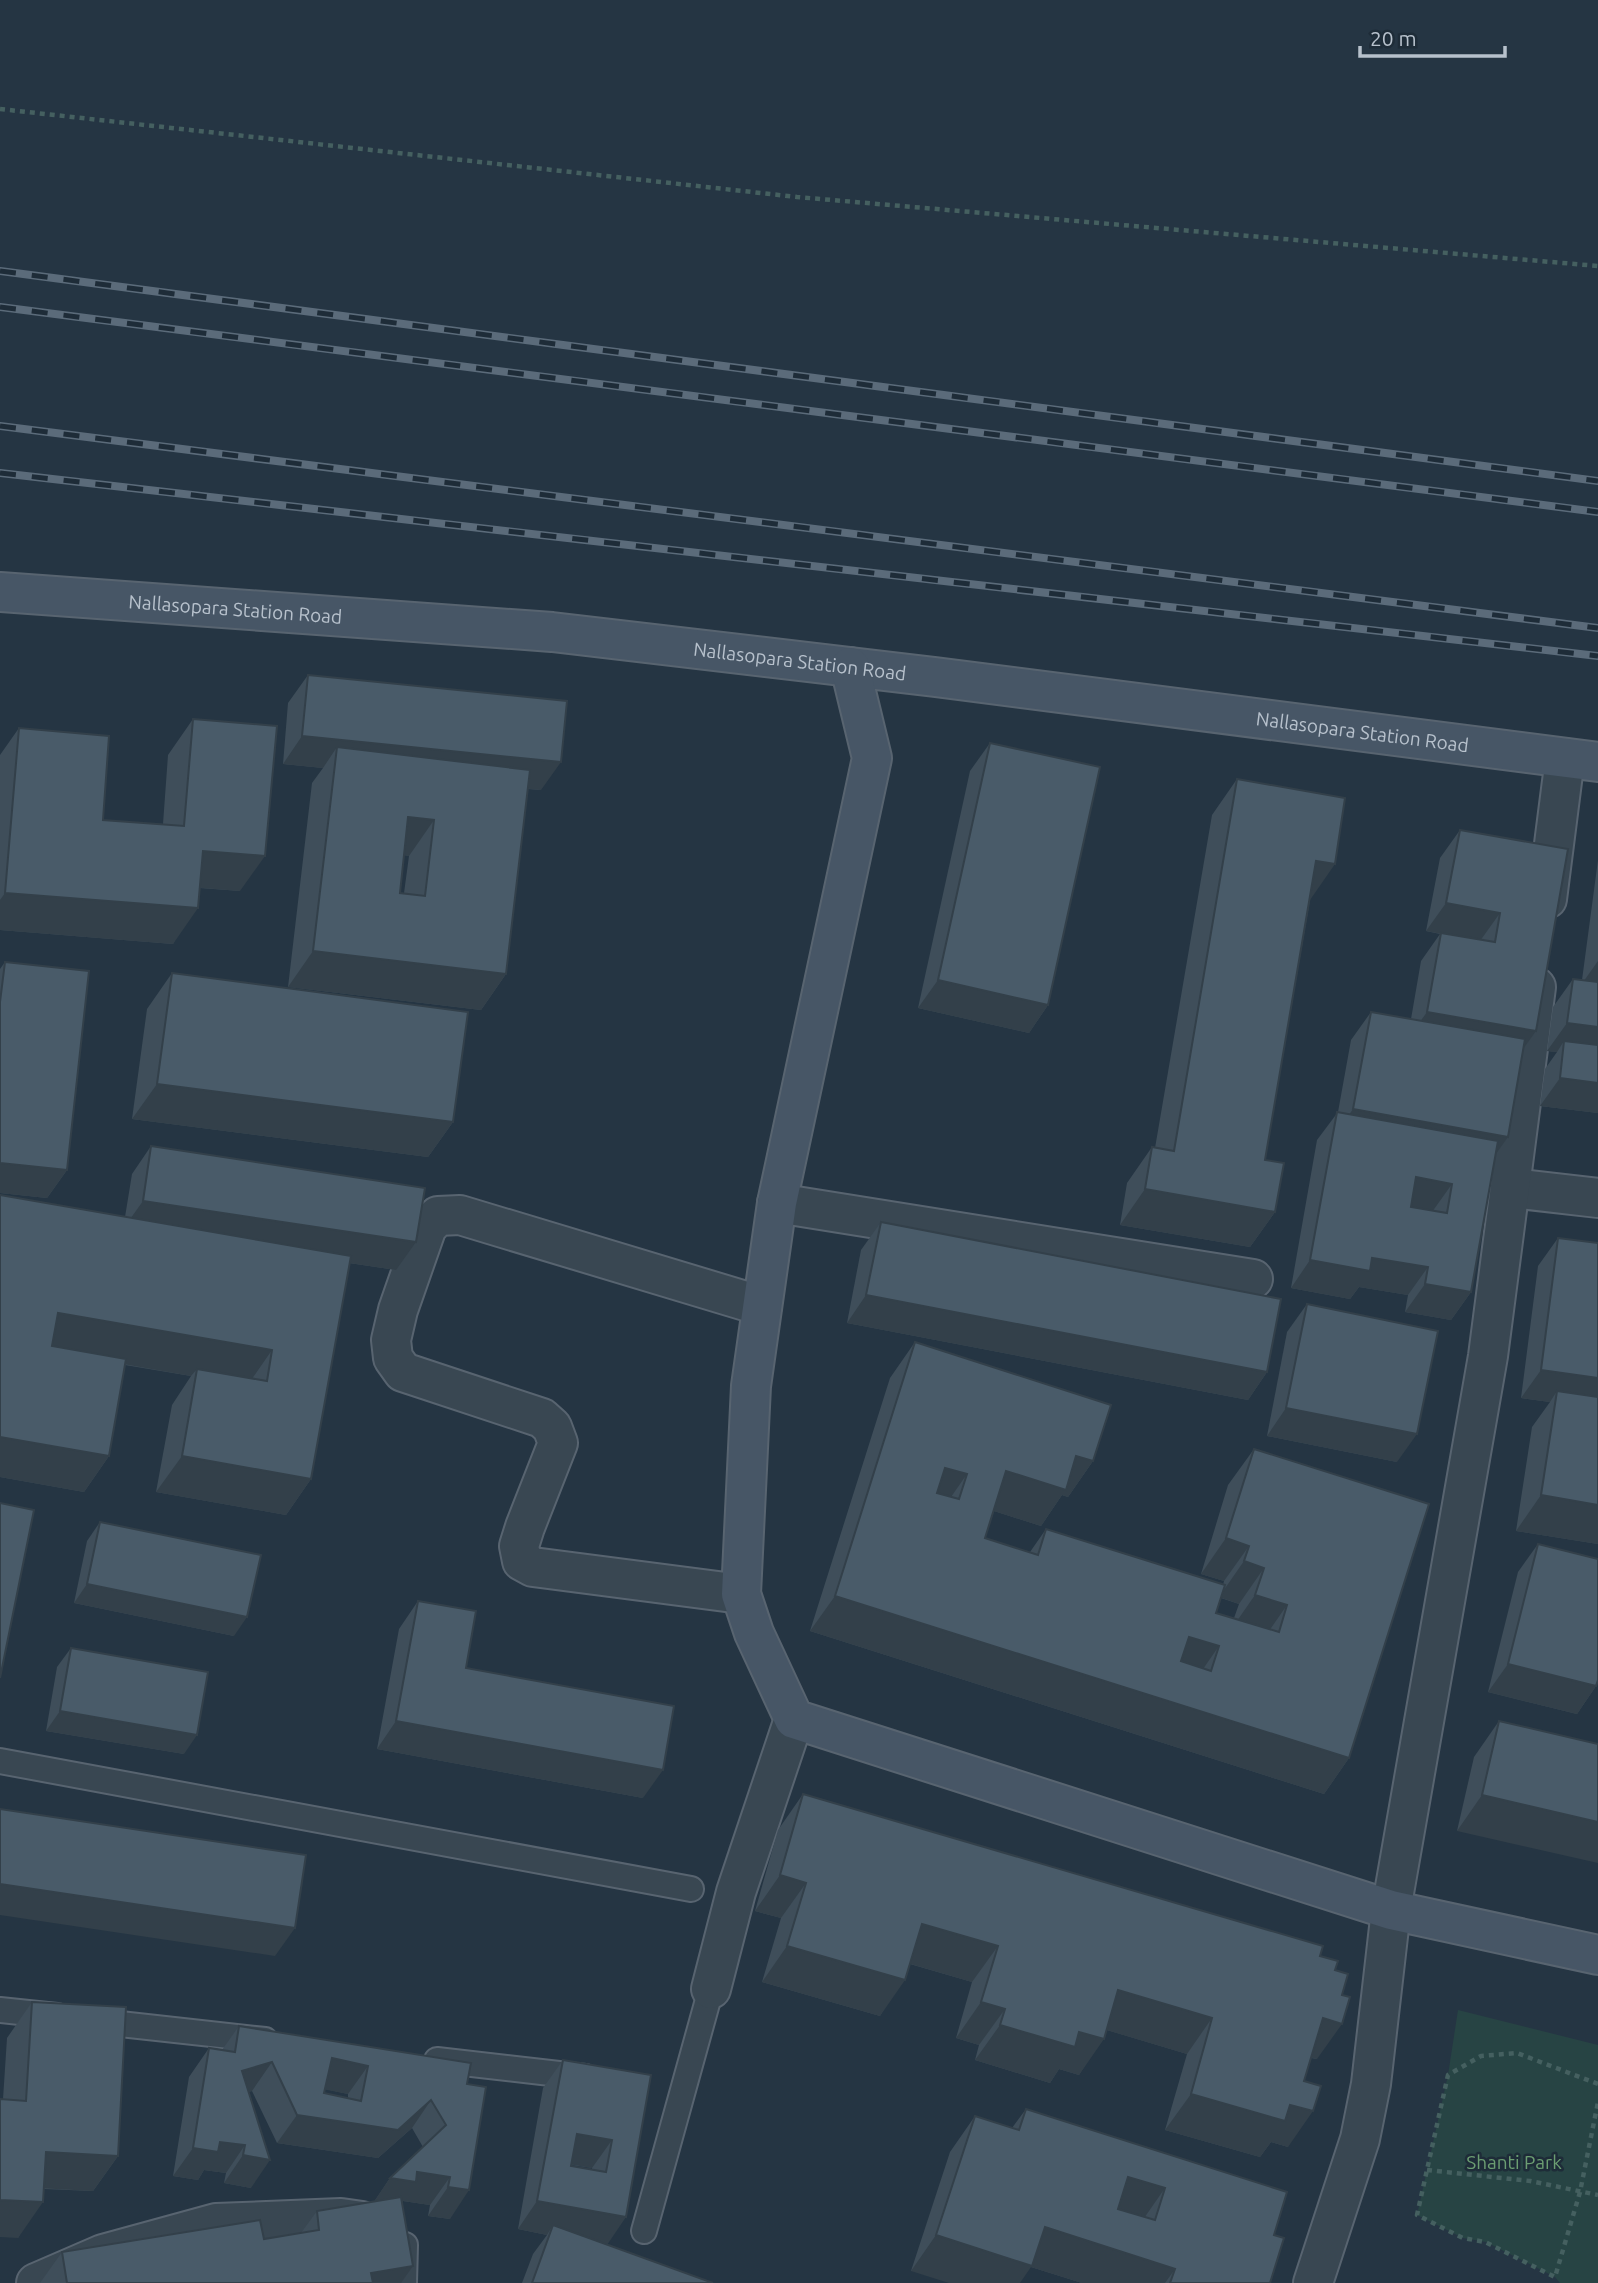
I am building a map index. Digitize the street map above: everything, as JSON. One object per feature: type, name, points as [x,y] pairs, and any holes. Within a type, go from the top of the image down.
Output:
[{"type":"street","name":"Nallasopara Station Road","points":[[0,592],[552,632],[1582,760]]},
{"type":"street","points":[[711,1989],[736,1892],[794,1719],[754,1633],[741,1594],[751,1386],[777,1203],[872,758],[850,667]]},
{"type":"street","points":[[1313,2283],[1360,2139],[1371,2084],[1391,1910],[1488,1356],[1542,945],[1582,760]]},
{"type":"street","points":[[1511,1188],[1598,1198]]},
{"type":"street","points":[[777,1203],[1254,1279]]},
{"type":"street","points":[[741,1594],[533,1567],[522,1562],[519,1546],[558,1443],[552,1427],[542,1418],[403,1372],[393,1358],[391,1340],[398,1310],[427,1227],[439,1216],[460,1215],[762,1306]]},
{"type":"street","points":[[794,1719],[1391,1910],[1598,1955]]},
{"type":"street","points":[[36,2283],[103,2254],[216,2223],[341,2218],[406,2227]]},
{"type":"lane","points":[[0,1761],[691,1889]]},
{"type":"lane","points":[[644,2231],[711,1989]]},
{"type":"lane","points":[[0,2010],[291,2043]]},
{"type":"lane","points":[[416,2057],[610,2079]]},
{"type":"lane","points":[[404,2283],[406,2227]]},
{"type":"path","points":[[0,109],[796,197],[1598,266]]},
{"type":"path","points":[[1598,2084],[1517,2053],[1480,2056],[1448,2075],[1417,2215],[1463,2238],[1485,2242],[1555,2277],[1580,2192],[1598,2102]]},
{"type":"path","points":[[1427,2170],[1530,2181],[1598,2195]]},
{"type":"green space","name":"Shanti Park","points":[[1458,2010],[1598,2045],[1598,2283],[1560,2283],[1555,2277],[1486,2242],[1463,2238],[1417,2215],[1448,2075]]},
{"type":"building","points":[[308,675],[567,701],[561,762],[302,736]]},
{"type":"building","points":[[193,719],[277,726],[265,856],[203,851],[198,908],[5,893],[19,728],[109,736],[103,820],[184,826]]},
{"type":"building","points":[[990,743],[1100,767],[1048,1005],[938,980]]},
{"type":"building","points":[[337,747],[530,770],[506,974],[313,951]],"holes":[[[408,817],[434,820],[425,896],[400,893]]]},
{"type":"building","points":[[1237,779],[1345,798],[1335,864],[1316,861],[1265,1160],[1284,1163],[1275,1212],[1145,1189],[1152,1147],[1174,1151]]},
{"type":"building","points":[[1460,830],[1568,849],[1536,1031],[1427,1012],[1441,933],[1495,942],[1500,913],[1446,903]]},
{"type":"building","points":[[5,962],[89,971],[67,1170],[0,1163],[0,1002]]},
{"type":"building","points":[[172,973],[468,1012],[453,1122],[157,1084]]},
{"type":"building","points":[[1573,979],[1598,982],[1598,1027],[1567,1023]]},
{"type":"building","points":[[1371,1012],[1525,1039],[1508,1137],[1353,1109]]},
{"type":"building","points":[[1564,1041],[1598,1045],[1598,1083],[1560,1078]]},
{"type":"building","points":[[1337,1112],[1498,1141],[1471,1292],[1425,1284],[1428,1267],[1372,1258],[1370,1271],[1310,1260]],"holes":[[[1416,1177],[1452,1184],[1447,1213],[1411,1207]]]},
{"type":"building","points":[[151,1146],[425,1188],[416,1242],[143,1201]]},
{"type":"building","points":[[0,1195],[351,1256],[311,1479],[182,1456],[197,1369],[267,1381],[272,1350],[58,1313],[52,1346],[126,1359],[109,1456],[0,1437]]},
{"type":"building","points":[[881,1222],[1281,1299],[1267,1372],[866,1295]]},
{"type":"building","points":[[1558,1238],[1598,1243],[1598,1378],[1541,1370]]},
{"type":"building","points":[[1307,1304],[1438,1331],[1417,1434],[1286,1408]]},
{"type":"building","points":[[915,1342],[1111,1405],[1093,1461],[1076,1456],[1066,1490],[1006,1471],[985,1538],[1038,1555],[1046,1529],[1225,1585],[1216,1613],[1279,1632],[1287,1605],[1255,1595],[1264,1568],[1244,1561],[1249,1546],[1226,1538],[1254,1449],[1429,1504],[1349,1758],[835,1596]],"holes":[[[945,1468],[967,1474],[959,1499],[937,1493]],[[1189,1637],[1219,1646],[1211,1671],[1181,1661]]]},
{"type":"building","points":[[1557,1391],[1598,1397],[1598,1505],[1541,1495]]},
{"type":"building","points":[[0,1503],[34,1510],[0,1678]]},
{"type":"building","points":[[100,1522],[261,1555],[247,1617],[87,1584]]},
{"type":"building","points":[[1538,1544],[1598,1559],[1596,1686],[1508,1664]]},
{"type":"building","points":[[418,1601],[476,1611],[466,1668],[674,1706],[663,1770],[396,1721]]},
{"type":"building","points":[[71,1648],[208,1672],[197,1735],[60,1711]]},
{"type":"building","points":[[1499,1721],[1598,1744],[1598,1822],[1482,1795]]},
{"type":"building","points":[[803,1794],[1323,1946],[1320,1956],[1338,1961],[1335,1970],[1348,1974],[1342,1995],[1350,1997],[1342,2024],[1323,2018],[1304,2081],[1321,2086],[1313,2111],[1290,2105],[1285,2121],[1191,2094],[1212,2018],[1118,1990],[1104,2039],[1079,2032],[1075,2047],[1000,2025],[1005,2009],[981,2002],[998,1946],[922,1924],[905,1980],[787,1946],[806,1883],[780,1875]]},
{"type":"building","points":[[0,1809],[306,1855],[295,1928],[0,1884]]},
{"type":"building","points":[[32,2002],[126,2007],[118,2156],[46,2152],[43,2202],[0,2200],[0,2099],[26,2101]]},
{"type":"building","points":[[239,2026],[471,2063],[467,2084],[486,2087],[469,2190],[448,2187],[450,2177],[417,2172],[416,2182],[390,2178],[446,2125],[431,2100],[398,2130],[297,2115],[272,2062],[242,2071],[270,2160],[243,2155],[245,2145],[220,2142],[218,2152],[193,2148],[209,2048],[235,2052]],"holes":[[[332,2058],[368,2066],[361,2101],[324,2093]]]},
{"type":"building","points":[[563,2060],[651,2075],[626,2217],[537,2201]],"holes":[[[577,2134],[612,2140],[606,2172],[571,2166]]]},
{"type":"building","points":[[1026,2109],[1287,2192],[1274,2235],[1284,2238],[1270,2283],[1170,2283],[1175,2269],[1045,2227],[1032,2266],[936,2235],[975,2116],[1019,2130]],"holes":[[[1128,2177],[1165,2188],[1155,2220],[1118,2209]]]},
{"type":"building","points":[[401,2197],[413,2266],[371,2273],[373,2283],[67,2283],[62,2252],[260,2220],[264,2239],[319,2230],[317,2211]]},
{"type":"building","points":[[553,2225],[713,2283],[532,2283]]},
{"type":"railway","points":[[0,271],[1598,481]]},
{"type":"railway","points":[[0,307],[1598,512]]},
{"type":"railway","points":[[0,426],[1598,628]]},
{"type":"railway","points":[[0,473],[1598,656]]}]
